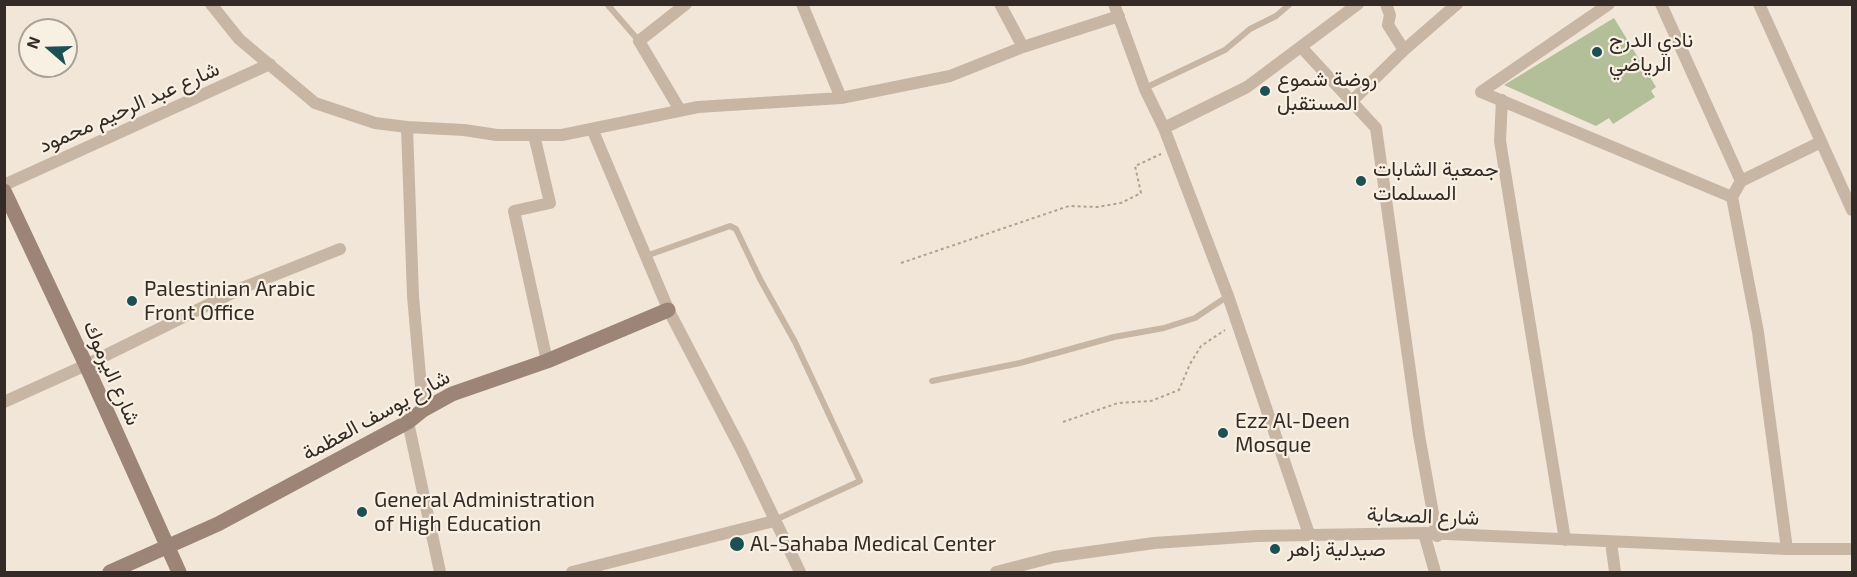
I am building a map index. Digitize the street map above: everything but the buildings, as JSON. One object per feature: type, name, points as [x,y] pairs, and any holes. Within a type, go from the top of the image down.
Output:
[{"type":"street","points":[[211,4],[239,39],[315,103],[375,123],[497,135],[562,135],[593,131],[680,110],[841,98],[950,76],[1117,10],[1145,89],[1172,148],[1237,322],[1309,534]]},
{"type":"street","points":[[680,110],[639,41],[686,4]]},
{"type":"street","points":[[802,4],[841,98]]},
{"type":"street","points":[[1000,4],[1023,47]]},
{"type":"street","points":[[1164,128],[1246,87],[1358,4]]},
{"type":"street","points":[[1386,4],[1390,15],[1388,25],[1404,50]]},
{"type":"street","points":[[1351,102],[1404,50],[1457,4]]},
{"type":"street","points":[[1609,4],[1481,92],[1732,197]]},
{"type":"street","points":[[1661,4],[1741,181]]},
{"type":"street","points":[[1759,4],[1852,210]]},
{"type":"street","points":[[1300,47],[1376,128],[1419,435],[1437,536]]},
{"type":"street","name":"شارع عبد الرحيم محمود","points":[[4,185],[270,64]]},
{"type":"street","points":[[1502,100],[1500,141],[1509,209],[1565,540]]},
{"type":"street","points":[[407,127],[412,273],[423,410]]},
{"type":"street","points":[[593,131],[668,310],[741,448],[800,573]]},
{"type":"street","points":[[534,135],[550,203],[514,211],[547,361]]},
{"type":"street","points":[[1787,549],[1758,332],[1732,197],[1741,181],[1821,142]]},
{"type":"street","name":"شارع اليرموك","points":[[4,191],[86,365],[178,573]]},
{"type":"street","points":[[4,402],[86,365],[242,288],[340,249]]},
{"type":"street","name":"شارع يوسف العظمة","points":[[110,573],[165,546],[218,524],[408,422],[423,410],[452,394],[547,361],[668,310]]},
{"type":"street","points":[[408,422],[440,573]]},
{"type":"street","points":[[572,573],[774,521]]},
{"type":"street","points":[[1424,533],[1435,573]]},
{"type":"street","name":"شارع الصحابة","points":[[1005,571],[1054,557],[1154,543],[1309,534],[1424,533],[1437,536],[1787,549],[1852,549]]},
{"type":"street","points":[[1611,542],[1615,573]]},
{"type":"lane","points":[[607,4],[639,41]]},
{"type":"lane","points":[[1145,89],[1225,50],[1250,29],[1276,16],[1290,4]]},
{"type":"lane","points":[[646,256],[730,226],[736,229],[831,414],[860,482],[774,521]]},
{"type":"lane","points":[[932,381],[1020,363],[1114,337],[1177,324],[1195,318],[1227,296]]},
{"type":"path","points":[[901,263],[1070,206],[1097,207],[1121,202],[1141,193],[1135,166],[1172,148]]},
{"type":"path","points":[[1063,422],[1118,402],[1151,400],[1179,390],[1201,346],[1237,322]]},
{"type":"green space","name":"نادي الدرج الرياضي","points":[[1614,18],[1656,87],[1651,91],[1655,97],[1613,124],[1609,118],[1596,126],[1504,85]]},
{"type":"place","name":"نادي الدرج الرياضي","points":[[1597,52]]},
{"type":"place","name":"روضة شموع المستقبل","points":[[1265,91]]},
{"type":"place","name":"جمعية الشابات المسلمات","points":[[1361,181]]},
{"type":"place","name":"Palestinian Arabic Front Office","points":[[132,301]]},
{"type":"place","name":"Ezz Al-Deen Mosque","points":[[1223,433]]},
{"type":"place","name":"General Administration of High Education","points":[[362,512]]},
{"type":"place","name":"Al-Sahaba Medical Center","points":[[737,544]]},
{"type":"place","name":"صيدلية زاهر","points":[[1275,549]]}]
